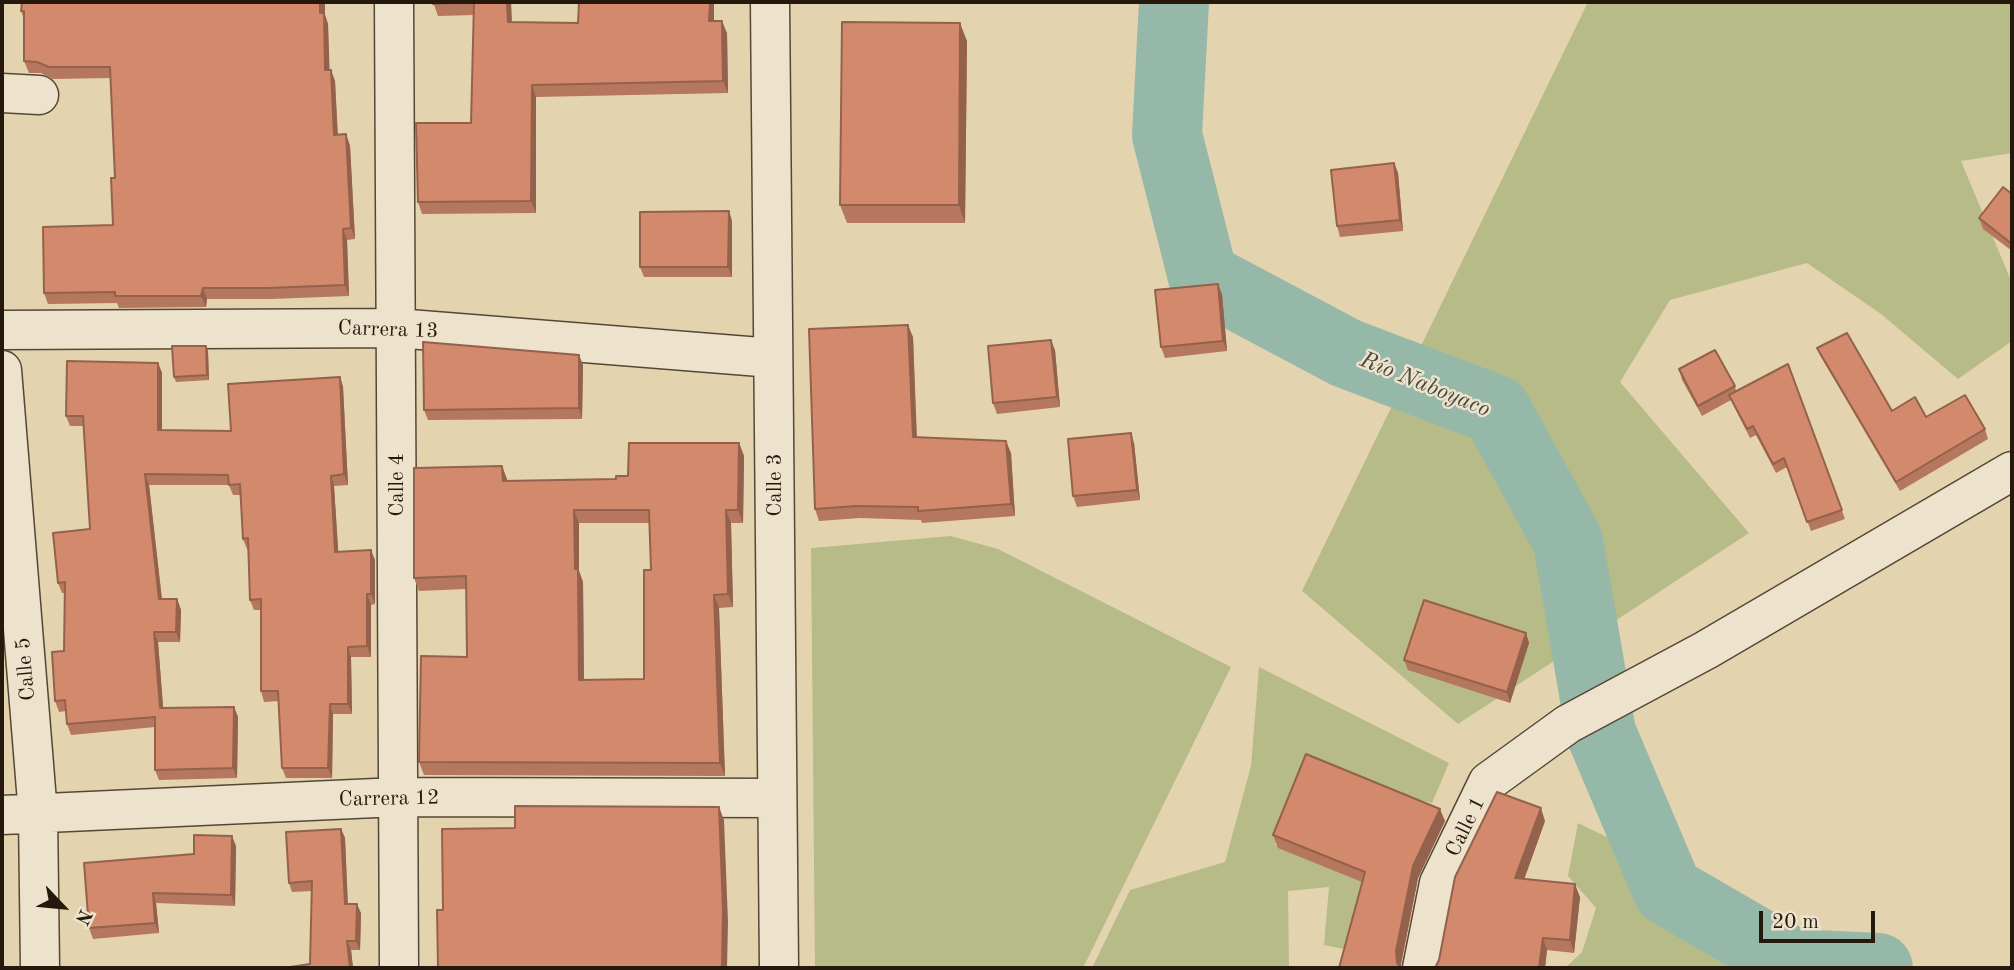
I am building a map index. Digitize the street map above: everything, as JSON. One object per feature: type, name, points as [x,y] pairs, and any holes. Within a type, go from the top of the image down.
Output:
[{"type":"street","name":"Calle 4","points":[[394,2],[399,968]]},
{"type":"street","name":"Calle 3","points":[[770,2],[779,968]]},
{"type":"street","name":"Carrera 13","points":[[2,330],[396,328],[774,358]]},
{"type":"street","name":"Calle 5","points":[[2,370],[20,815],[40,968]]},
{"type":"street","name":"Calle 1","points":[[1422,968],[1439,883],[1488,782],[1568,724],[1706,650],[2012,471]]},
{"type":"street","name":"Carrera 12","points":[[20,815],[398,797],[777,798]]},
{"type":"green space","points":[[1588,2],[2012,2],[2012,153],[1961,161],[2012,283],[2012,341],[1958,379],[1881,314],[1807,263],[1670,300],[1620,382],[1749,533],[1458,724],[1302,591]]},
{"type":"green space","points":[[951,536],[998,549],[1231,667],[1083,968],[815,968],[811,548]]},
{"type":"green space","points":[[1259,667],[1449,763],[1432,803],[1395,794],[1324,794],[1274,845],[1361,827],[1375,866],[1344,949],[1324,945],[1329,887],[1288,891],[1289,968],[1092,968],[1130,890],[1225,862],[1251,766]]},
{"type":"green space","points":[[1578,823],[1877,968],[1565,968],[1582,952],[1596,908],[1568,876]]},
{"type":"building","points":[[22,2],[320,2],[320,13],[324,13],[325,70],[331,70],[334,135],[346,134],[351,228],[343,229],[345,285],[203,288],[201,296],[115,296],[115,292],[44,293],[43,227],[113,225],[111,178],[115,178],[110,67],[49,67],[24,61]]},
{"type":"building","points":[[433,2],[474,2],[433,4]]},
{"type":"building","points":[[474,2],[507,2],[508,22],[578,23],[579,2],[710,2],[709,21],[722,21],[723,81],[532,85],[531,201],[418,202],[416,123],[471,123]]},
{"type":"building","points":[[842,22],[960,23],[959,205],[840,205]]},
{"type":"building","points":[[1394,163],[1400,220],[1337,226],[1331,170]]},
{"type":"building","points":[[2003,187],[2012,194],[2012,244],[1979,218]]},
{"type":"building","points":[[729,211],[728,267],[640,267],[640,212]]},
{"type":"building","points":[[1218,284],[1223,341],[1161,347],[1155,290]]},
{"type":"building","points":[[908,325],[913,437],[1006,441],[1011,504],[918,511],[918,507],[856,506],[815,509],[809,329]]},
{"type":"building","points":[[1847,333],[1892,411],[1915,397],[1926,417],[1965,395],[1985,429],[1896,482],[1817,348]]},
{"type":"building","points":[[1051,340],[1057,397],[993,403],[988,346]]},
{"type":"building","points":[[423,342],[579,355],[579,408],[424,410]]},
{"type":"building","points":[[172,346],[206,346],[207,375],[174,377]]},
{"type":"building","points":[[1715,350],[1735,386],[1698,406],[1679,369]]},
{"type":"building","points":[[67,361],[158,363],[158,430],[231,431],[228,384],[340,377],[344,474],[331,476],[335,552],[371,550],[371,594],[367,594],[367,646],[348,647],[348,704],[330,704],[328,768],[282,768],[278,691],[261,691],[261,599],[250,600],[248,538],[243,539],[240,484],[229,485],[228,475],[145,474],[159,599],[177,599],[176,632],[154,632],[160,708],[234,707],[233,768],[155,770],[155,717],[67,724],[65,700],[55,701],[52,652],[64,651],[65,582],[58,583],[53,533],[90,529],[83,416],[66,416]]},
{"type":"building","points":[[1788,364],[1842,510],[1807,522],[1784,458],[1773,464],[1753,426],[1747,429],[1729,395]]},
{"type":"building","points":[[1131,433],[1137,490],[1073,496],[1068,439]]},
{"type":"building","points":[[629,443],[739,443],[738,510],[726,510],[728,594],[714,595],[720,763],[419,762],[421,656],[467,657],[466,576],[414,578],[414,468],[502,466],[503,481],[616,479],[616,476],[628,476]],"holes":[[[574,510],[649,510],[651,570],[644,570],[644,679],[579,680],[578,569],[575,569]]]},
{"type":"building","points":[[1424,600],[1526,633],[1507,692],[1404,660]]},
{"type":"building","points":[[1306,754],[1440,809],[1413,866],[1396,951],[1397,963],[1401,968],[1339,968],[1365,872],[1273,835]]},
{"type":"building","points":[[1497,792],[1541,808],[1515,878],[1575,884],[1570,940],[1543,938],[1539,968],[1435,968],[1439,960],[1455,877]]},
{"type":"building","points":[[515,806],[719,807],[722,968],[438,968],[437,910],[443,910],[442,829],[515,828]]},
{"type":"building","points":[[341,829],[345,904],[357,904],[356,941],[347,941],[350,968],[290,968],[310,964],[312,881],[289,883],[286,832]]},
{"type":"building","points":[[194,835],[232,836],[231,895],[153,893],[155,923],[89,928],[84,863],[194,854]]},
{"type":"waterway","name":"Río Naboyaco","points":[[1174,2],[1167,135],[1203,277],[1346,353],[1496,410],[1568,541],[1601,733],[1668,891],[1794,964],[1878,968]]}]
